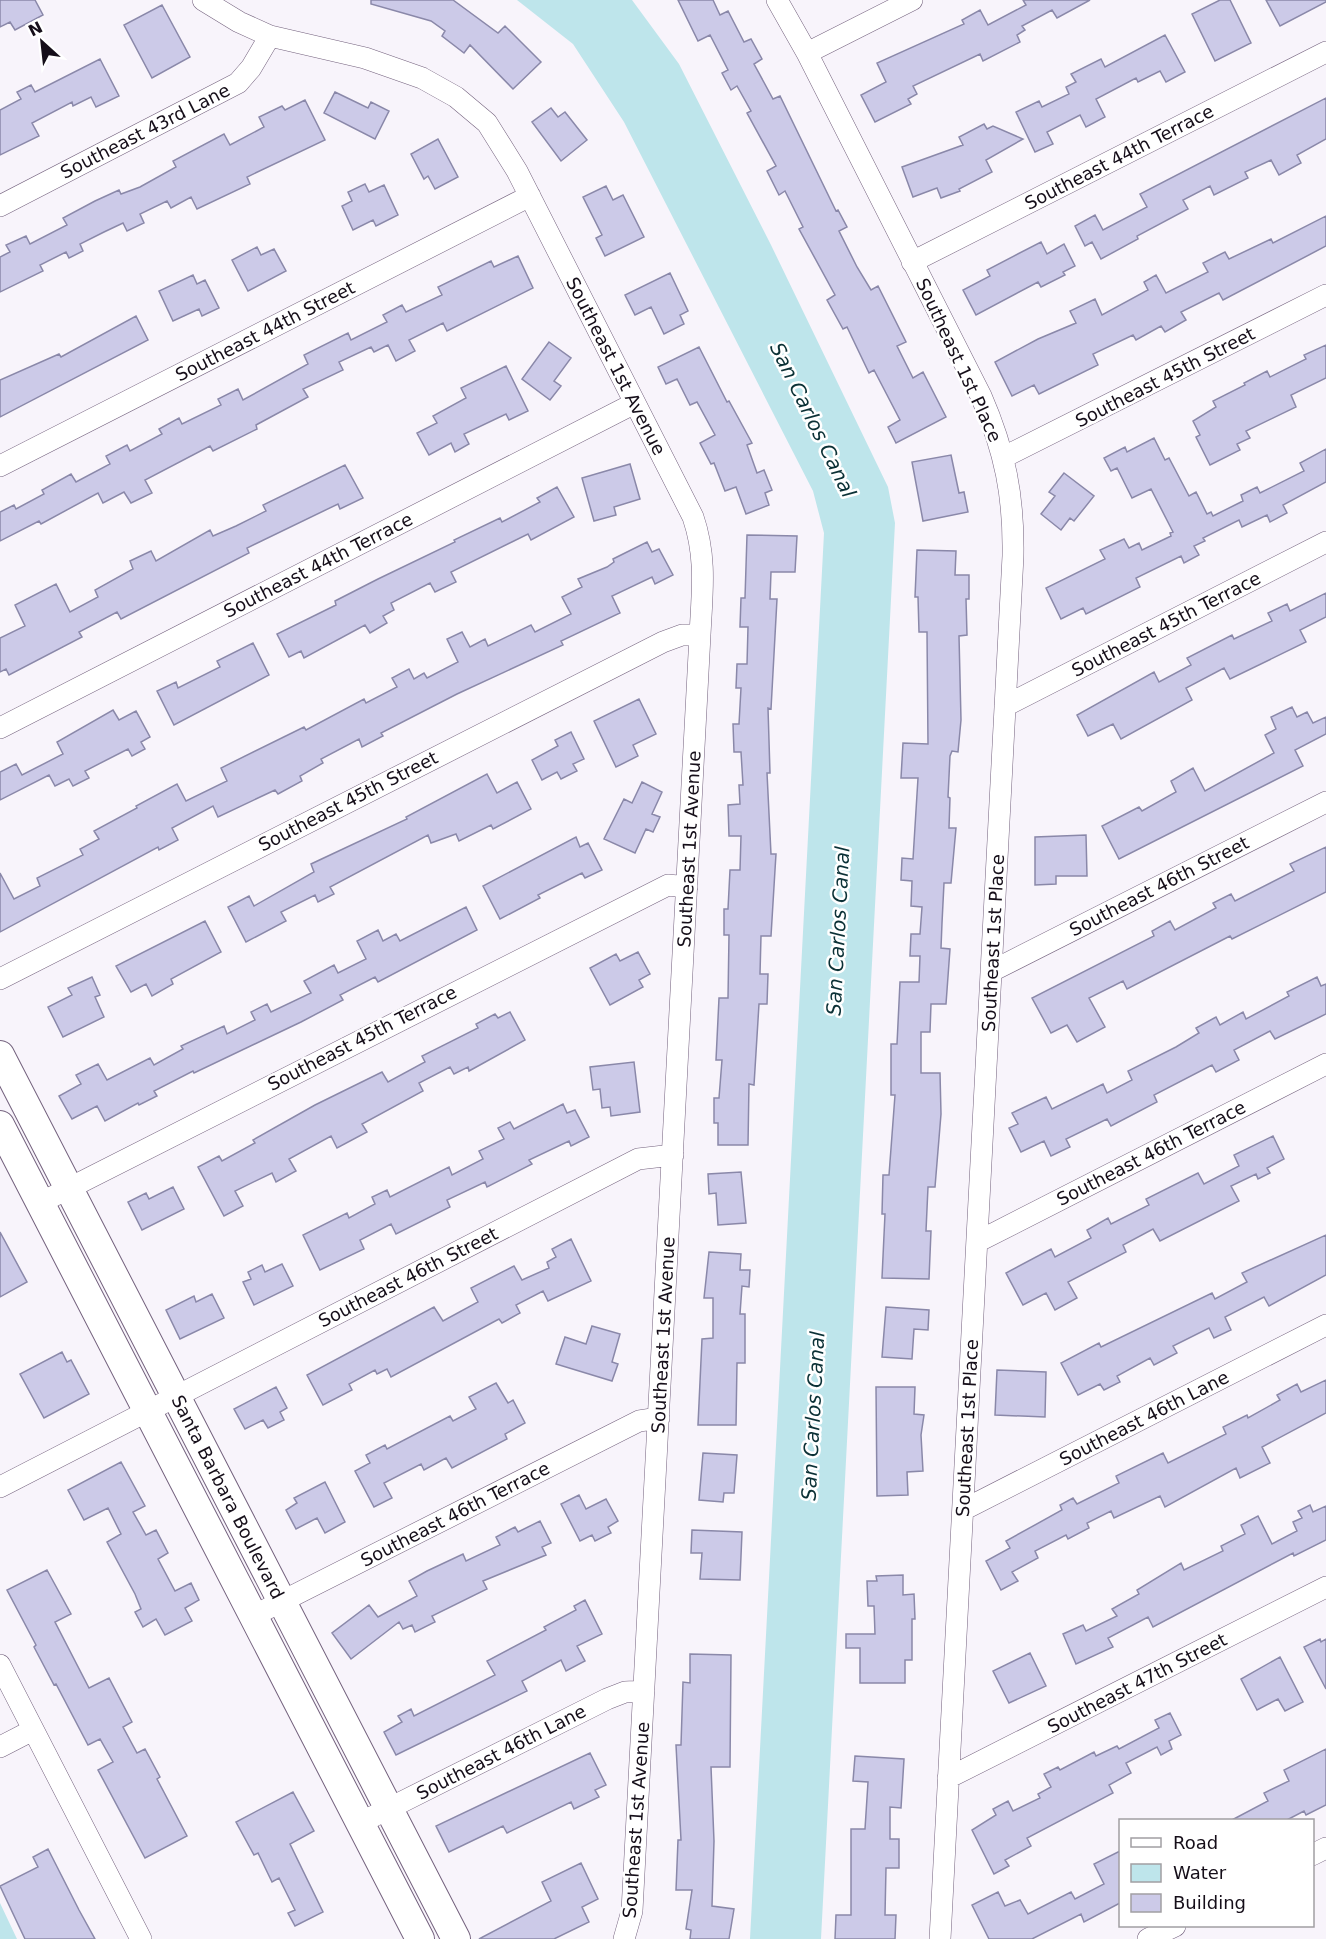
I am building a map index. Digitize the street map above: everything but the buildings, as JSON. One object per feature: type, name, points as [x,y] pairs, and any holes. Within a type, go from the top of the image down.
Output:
[{"type":"main road","name":"Santa Barbara Boulevard","points":[[0,1055],[456,1939]]},
{"type":"main road","name":"Santa Barbara Boulevard","points":[[0,1125],[420,1939]]},
{"type":"street","name":"Southeast 1st Avenue","points":[[203,0],[238,22],[270,36],[387,64],[439,86],[472,109],[487,123],[530,196],[693,517],[704,556],[632,1911],[624,1939]]},
{"type":"street","name":"Southeast 1st Place","points":[[777,0],[807,53],[981,396],[1004,458],[1010,490],[1013,534],[1005,706],[940,1939]]},
{"type":"street","points":[[807,53],[912,0]]},
{"type":"street","name":"Southeast 43rd Lane","points":[[0,206],[238,83],[251,68],[270,36]]},
{"type":"street","name":"Southeast 44th Terrace","points":[[912,262],[1326,52]]},
{"type":"street","name":"Southeast 44th Street","points":[[0,466],[530,196]]},
{"type":"street","name":"Southeast 45th Street","points":[[1004,458],[1326,295]]},
{"type":"street","name":"Southeast 44th Terrace","points":[[0,728],[635,403]]},
{"type":"street","name":"Southeast 45th Terrace","points":[[1005,706],[1326,542]]},
{"type":"street","name":"Southeast 45th Street","points":[[0,979],[663,642],[682,635],[700,635]]},
{"type":"street","name":"Southeast 46th Street","points":[[992,971],[1326,802]]},
{"type":"street","name":"Southeast 45th Terrace","points":[[40,1203],[668,885],[687,887]]},
{"type":"street","name":"Southeast 46th Terrace","points":[[977,1242],[1326,1064]]},
{"type":"street","name":"Southeast 46th Street","points":[[0,1487],[638,1159],[673,1155]]},
{"type":"street","name":"Southeast 46th Lane","points":[[963,1510],[1326,1325]]},
{"type":"street","name":"Southeast 46th Terrace","points":[[254,1616],[639,1421],[659,1418]]},
{"type":"street","name":"Southeast 47th Street","points":[[948,1778],[1326,1587]]},
{"type":"street","points":[[0,1665],[141,1939]]},
{"type":"street","name":"Southeast 46th Lane","points":[[360,1823],[607,1699],[625,1692],[644,1691]]},
{"type":"street","points":[[0,1748],[33,1730]]},
{"type":"street","points":[[1148,1939],[1173,1927]]},
{"type":"water","name":"San Carlos Canal","points":[[517,0],[632,0],[679,64],[771,245],[888,487],[895,523],[821,1939],[750,1939],[824,533],[813,491],[624,122],[573,44]]},
{"type":"water","points":[[0,1903],[17,1939],[0,1939]]}]
